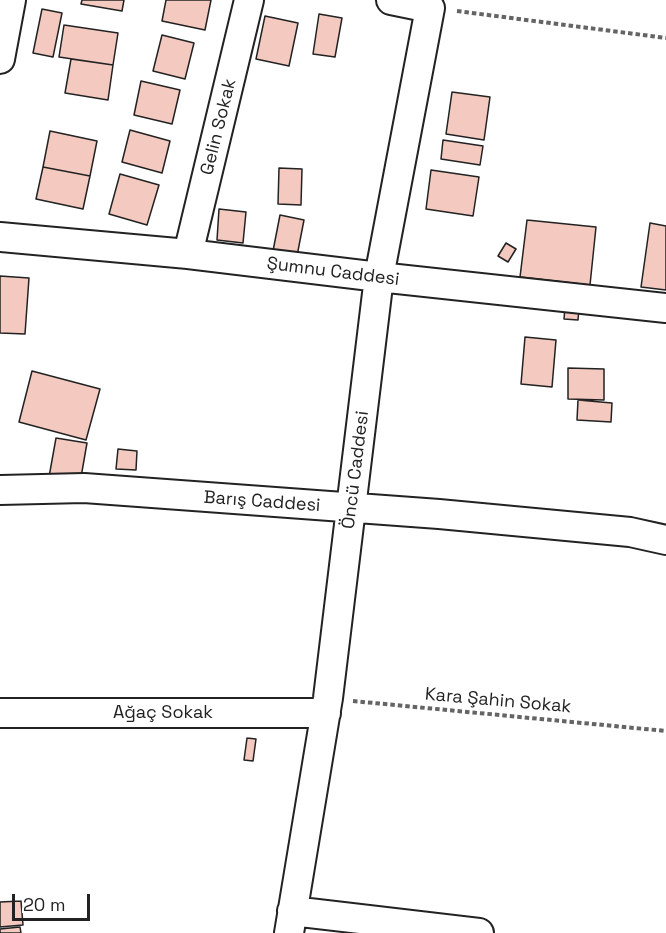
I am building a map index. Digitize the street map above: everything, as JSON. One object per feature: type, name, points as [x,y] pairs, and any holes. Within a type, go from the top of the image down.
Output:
[{"type":"street","points":[[0,59],[11,0]]},
{"type":"street","name":"Gelin Sokak","points":[[188,254],[249,0]]},
{"type":"street","points":[[391,0],[430,8]]},
{"type":"street","name":"Öncü Caddesi","points":[[290,922],[327,705],[379,277],[430,8]]},
{"type":"street","name":"Şumnu Caddesi","points":[[0,237],[188,254],[666,309]]},
{"type":"street","name":"Barış Caddesi","points":[[0,490],[84,488],[439,514],[630,532],[666,540]]},
{"type":"street","name":"Ağaç Sokak","points":[[0,713],[327,705]]},
{"type":"street","points":[[290,922],[479,933]]},
{"type":"path","points":[[430,8],[666,38]]},
{"type":"path","name":"Kara Şahin Sokak","points":[[327,705],[666,731]]},
{"type":"building","points":[[82,0],[124,0],[122,11],[81,4]]},
{"type":"building","points":[[166,0],[211,0],[205,30],[162,21]]},
{"type":"building","points":[[42,9],[62,13],[53,57],[33,53]]},
{"type":"building","points":[[319,14],[342,18],[335,57],[313,54]]},
{"type":"building","points":[[265,16],[298,23],[289,66],[256,59]]},
{"type":"building","points":[[64,25],[118,33],[113,65],[59,57]]},
{"type":"building","points":[[162,35],[194,43],[185,79],[153,71]]},
{"type":"building","points":[[71,59],[113,65],[108,100],[65,93]]},
{"type":"building","points":[[141,81],[180,90],[172,124],[134,115]]},
{"type":"building","points":[[452,92],[490,97],[484,140],[446,134]]},
{"type":"building","points":[[130,130],[170,141],[162,173],[122,162]]},
{"type":"building","points":[[50,131],[97,141],[90,176],[43,167]]},
{"type":"building","points":[[443,140],[483,146],[480,165],[441,159]]},
{"type":"building","points":[[43,167],[90,176],[83,209],[36,199]]},
{"type":"building","points":[[279,168],[302,169],[301,205],[278,204]]},
{"type":"building","points":[[431,170],[479,177],[473,216],[426,209]]},
{"type":"building","points":[[120,174],[159,185],[147,225],[109,214]]},
{"type":"building","points":[[219,209],[246,212],[243,243],[217,240]]},
{"type":"building","points":[[280,215],[304,220],[296,261],[272,256]]},
{"type":"building","points":[[527,220],[596,227],[590,285],[520,277]]},
{"type":"building","points":[[650,223],[666,226],[666,290],[641,287]]},
{"type":"building","points":[[506,243],[516,249],[508,262],[498,256]]},
{"type":"building","points":[[0,276],[29,278],[25,334],[0,333]]},
{"type":"building","points":[[566,295],[580,296],[578,320],[564,319]]},
{"type":"building","points":[[525,337],[556,340],[552,387],[521,384]]},
{"type":"building","points":[[568,368],[604,369],[604,400],[568,399]]},
{"type":"building","points":[[32,371],[100,389],[86,440],[19,422]]},
{"type":"building","points":[[578,400],[612,403],[611,422],[577,420]]},
{"type":"building","points":[[56,438],[87,443],[80,483],[49,477]]},
{"type":"building","points":[[118,449],[137,451],[136,470],[116,469]]},
{"type":"building","points":[[247,738],[256,739],[253,761],[244,760]]},
{"type":"building","points":[[21,901],[23,925],[0,927],[0,902]]},
{"type":"building","points":[[20,927],[21,933],[0,933],[0,929]]}]
